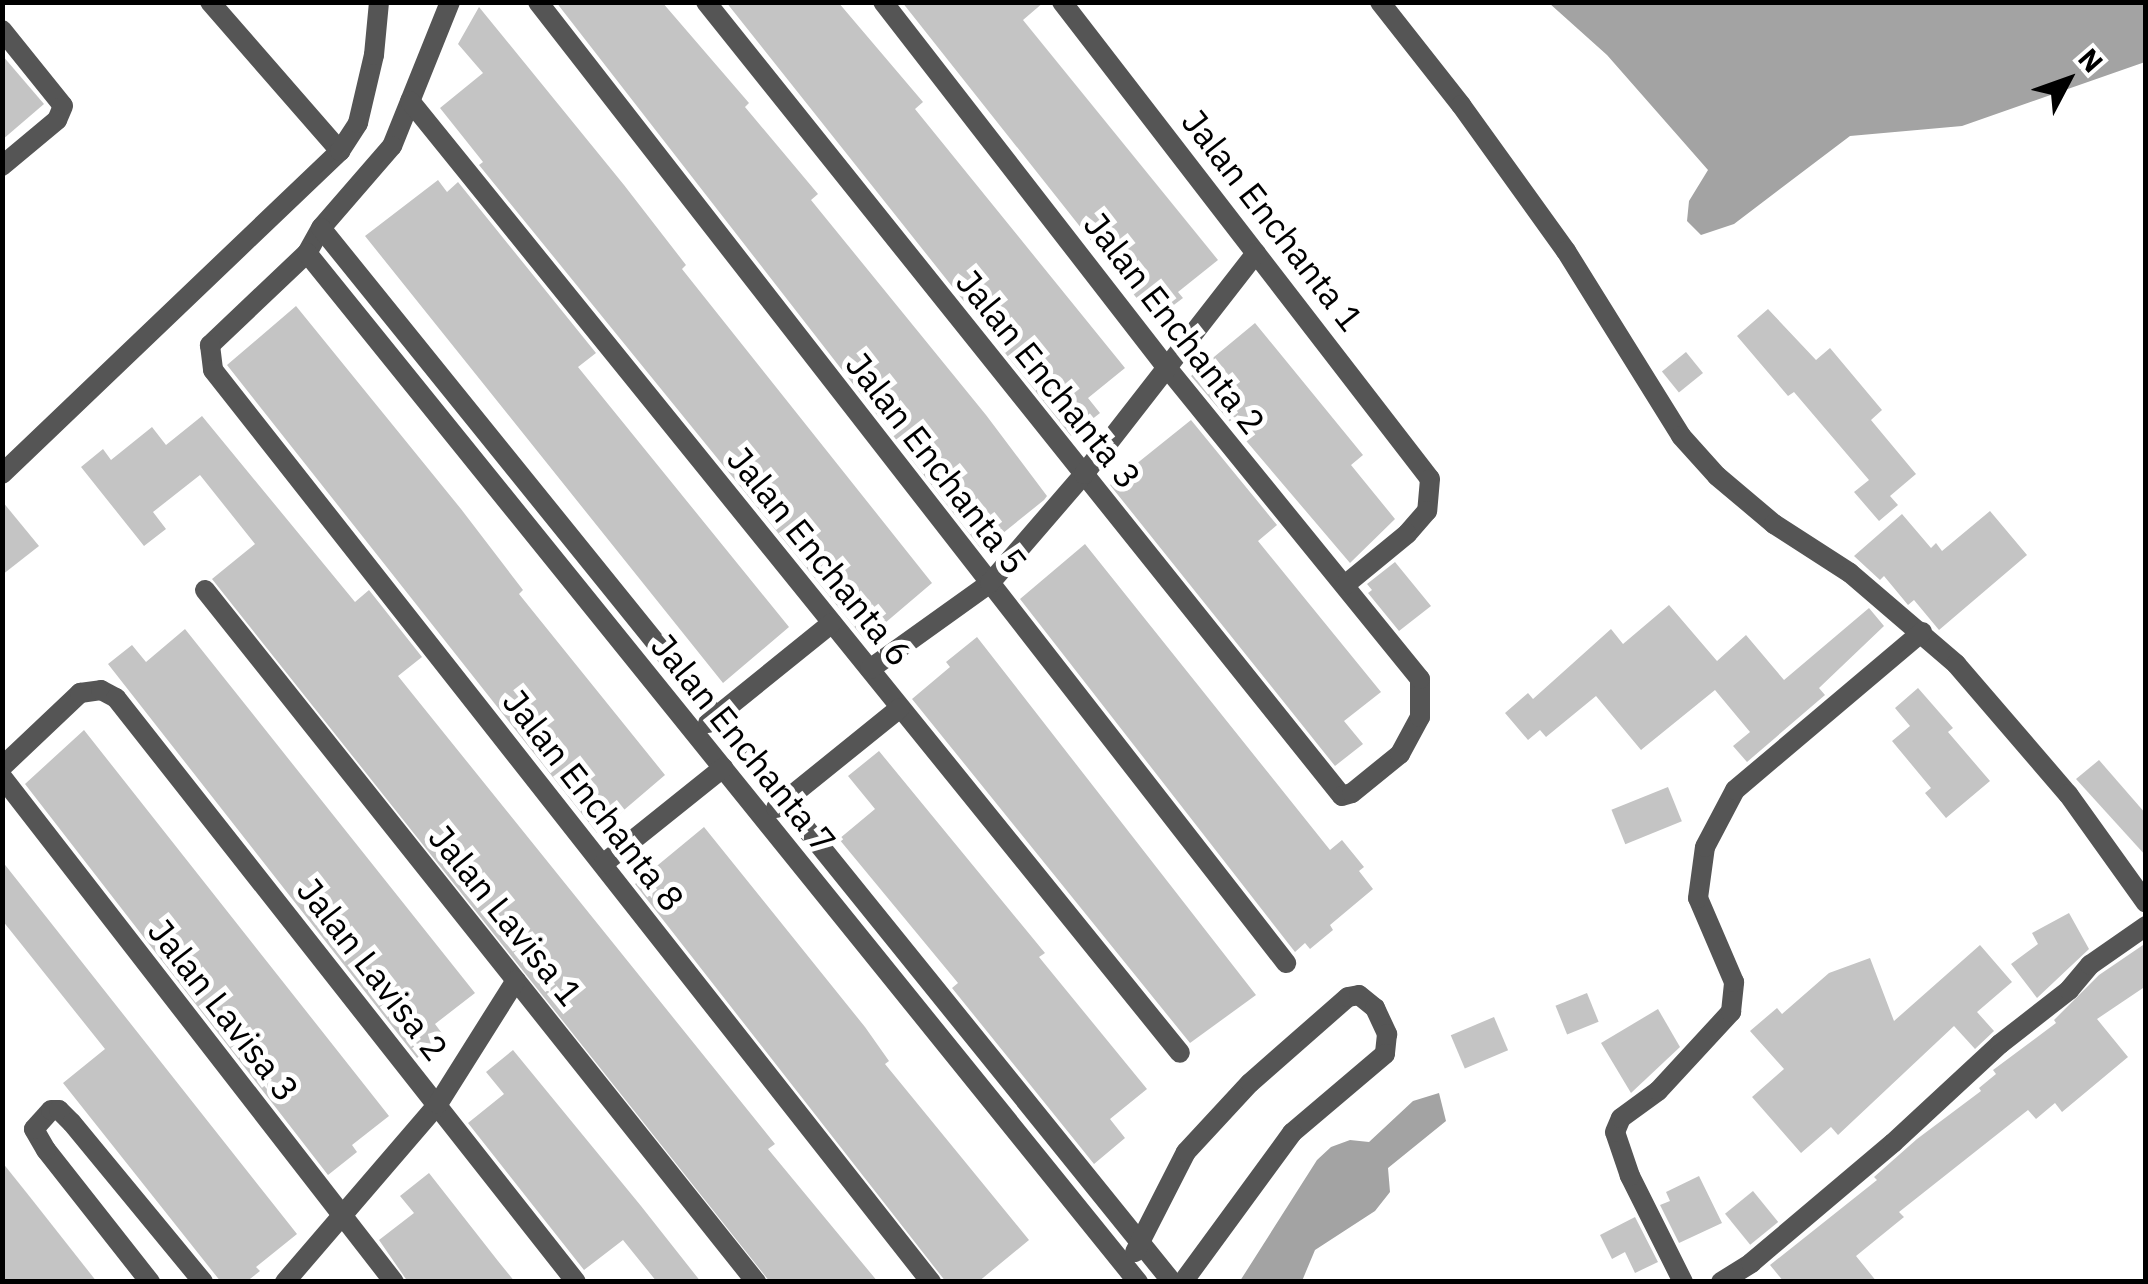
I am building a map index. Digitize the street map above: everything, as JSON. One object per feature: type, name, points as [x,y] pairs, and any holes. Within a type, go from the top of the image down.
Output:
[{"type":"street","points":[[210,2],[340,151]]},
{"type":"street","points":[[2,474],[340,151],[358,123],[374,55],[379,2]]},
{"type":"street","points":[[307,253],[321,228],[392,146],[450,2]]},
{"type":"street","name":"Jalan Enchanta 5","points":[[538,2],[1286,963]]},
{"type":"street","name":"Jalan Enchanta 3","points":[[706,2],[1342,796],[1362,786],[1400,754],[1420,717],[1420,680]]},
{"type":"street","name":"Jalan Enchanta 2","points":[[883,2],[1166,368],[1420,680]]},
{"type":"street","name":"Jalan Enchanta 1","points":[[1062,2],[1430,480],[1426,511],[1407,534],[1345,585]]},
{"type":"street","points":[[1380,2],[1566,251],[1664,412],[1700,459],[1774,524],[1850,572],[1956,664],[2068,794],[2146,903]]},
{"type":"street","points":[[2,30],[63,106],[57,120],[2,166]]},
{"type":"street","name":"Jalan Enchanta 6","points":[[410,100],[1180,1054]]},
{"type":"street","name":"Jalan Enchanta 7","points":[[321,228],[1172,1282]]},
{"type":"street","name":"Jalan Enchanta 7","points":[[307,253],[1131,1279]]},
{"type":"street","name":"Jalan Enchanta 8","points":[[307,253],[210,345],[210,358],[220,381],[931,1282]]},
{"type":"street","points":[[870,670],[990,583],[1084,474],[1256,253]]},
{"type":"street","name":"Jalan Lavisa 1","points":[[205,590],[756,1282]]},
{"type":"street","points":[[694,733],[832,623]]},
{"type":"street","points":[[1683,1282],[1630,1176],[1615,1132],[1621,1118],[1658,1091],[1732,1012],[1734,982],[1698,898],[1705,846],[1735,790],[1922,632]]},
{"type":"street","name":"Jalan Lavisa 2","points":[[2,767],[80,693],[102,690],[116,698],[576,1282]]},
{"type":"street","points":[[763,819],[900,708]]},
{"type":"street","points":[[603,864],[722,768]]},
{"type":"street","name":"Jalan Lavisa 3","points":[[2,777],[394,1282]]},
{"type":"street","points":[[1721,1282],[1751,1263],[1893,1143],[1947,1090],[2069,990],[2090,964],[2146,926]]},
{"type":"street","points":[[285,1282],[438,1104],[516,980]]},
{"type":"street","points":[[1131,1279],[1138,1240],[1186,1152],[1250,1083],[1348,996],[1359,996],[1375,1008],[1387,1034],[1385,1054],[1292,1133],[1183,1282]]},
{"type":"street","points":[[150,1282],[46,1150],[34,1129],[51,1110],[58,1110],[72,1123],[203,1282]]},
{"type":"shaded area","points":[[1549,3],[2145,3],[2145,62],[1962,126],[1850,136],[1734,224],[1701,235],[1687,221],[1689,201],[1708,170],[1607,55]]},
{"type":"shaded area","points":[[1439,1093],[1446,1121],[1388,1168],[1390,1192],[1375,1211],[1315,1250],[1302,1281],[1240,1281],[1317,1160],[1331,1147],[1350,1140],[1369,1142],[1413,1101]]},
{"type":"building","points":[[556,2],[662,2],[749,103],[745,107],[818,194],[811,200],[986,415],[1047,496],[1044,500],[982,550]]},
{"type":"building","points":[[726,2],[838,2],[923,102],[915,109],[1125,368],[1088,398],[1100,413],[1071,436]]},
{"type":"building","points":[[902,2],[1044,2],[1023,20],[1218,260],[1178,292],[1183,298],[1154,320]]},
{"type":"building","points":[[479,7],[624,185],[686,265],[682,269],[932,583],[865,640],[479,165],[483,162],[440,108],[483,73],[458,44]]},
{"type":"building","points":[[2,55],[44,104],[2,140]]},
{"type":"building","points":[[438,180],[447,192],[458,182],[596,353],[578,367],[789,627],[723,683],[365,236]]},
{"type":"building","points":[[296,306],[461,509],[523,590],[519,594],[665,775],[597,833],[227,365]]},
{"type":"building","points":[[1768,309],[1816,360],[1830,348],[1882,410],[1871,420],[1916,474],[1890,496],[1898,505],[1879,521],[1854,492],[1869,480],[1794,392],[1788,396],[1737,336]]},
{"type":"building","points":[[1255,323],[1363,455],[1351,465],[1395,519],[1350,563],[1191,376]]},
{"type":"building","points":[[1686,352],[1703,373],[1679,392],[1662,372]]},
{"type":"building","points":[[202,416],[355,602],[369,590],[422,657],[398,676],[775,1144],[768,1149],[878,1282],[770,1282],[212,579],[255,544],[200,475],[153,512],[166,529],[144,546],[81,467],[103,449],[111,460],[152,427],[166,445]]},
{"type":"building","points":[[1191,420],[1277,525],[1258,541],[1381,692],[1344,721],[1363,744],[1335,766],[1110,485]]},
{"type":"building","points":[[2,501],[39,546],[2,575]]},
{"type":"building","points":[[1990,511],[2027,555],[1939,630],[1914,600],[1908,605],[1884,576],[1880,580],[1854,556],[1902,514],[1931,548],[1936,543],[1942,551]]},
{"type":"building","points":[[1085,544],[1330,850],[1342,840],[1364,867],[1359,871],[1373,889],[1330,925],[1333,930],[1310,949],[1305,943],[1295,952],[1020,599]]},
{"type":"building","points":[[1395,562],[1431,606],[1399,631],[1368,593],[1372,590],[1367,584]]},
{"type":"building","points":[[1669,605],[1717,661],[1746,635],[1784,680],[1869,608],[1884,626],[1819,688],[1825,695],[1747,762],[1733,746],[1750,732],[1715,690],[1641,750],[1596,696],[1546,737],[1540,730],[1528,740],[1505,713],[1528,693],[1533,699],[1611,629],[1623,644]]},
{"type":"building","points":[[185,629],[475,993],[435,1024],[444,1036],[417,1058],[108,664],[132,645],[146,662]]},
{"type":"building","points":[[977,637],[1256,995],[1190,1043],[912,699],[950,667],[946,662]]},
{"type":"building","points":[[1918,688],[1953,728],[1948,732],[1990,781],[1946,818],[1925,793],[1931,788],[1892,741],[1910,726],[1895,708]]},
{"type":"building","points":[[84,730],[389,1116],[352,1145],[357,1152],[328,1175],[25,784]]},
{"type":"building","points":[[879,751],[1045,953],[1039,957],[1147,1089],[1110,1119],[1125,1138],[1094,1164],[952,988],[958,983],[839,839],[875,809],[848,776]]},
{"type":"building","points":[[2099,760],[2146,814],[2146,856],[2076,779]]},
{"type":"building","points":[[1668,787],[1682,821],[1625,844],[1611,810]]},
{"type":"building","points":[[704,827],[865,1027],[889,1061],[885,1064],[1029,1240],[978,1282],[946,1282],[635,884]]},
{"type":"building","points":[[2,861],[297,1234],[256,1267],[260,1271],[246,1282],[221,1282],[63,1083],[105,1049],[2,920]]},
{"type":"building","points":[[2069,913],[2089,949],[2037,998],[2011,964],[2038,944],[2032,933]]},
{"type":"building","points":[[2146,943],[2146,986],[2097,1019],[2128,1057],[2062,1112],[2055,1103],[2036,1119],[2028,1110],[1899,1212],[1904,1217],[1856,1256],[1877,1282],[1784,1282],[1770,1265],[1877,1180],[1874,1177],[1917,1139],[1981,1091],[1979,1088],[1996,1074],[1993,1070],[2056,1023],[2054,1020],[2099,975]]},
{"type":"building","points":[[1980,945],[2012,982],[1977,1012],[1994,1031],[1975,1049],[1954,1026],[1838,1135],[1831,1127],[1801,1153],[1752,1097],[1784,1069],[1750,1031],[1777,1008],[1782,1014],[1829,973],[1870,958],[1894,1021]]},
{"type":"building","points":[[1587,993],[1599,1022],[1567,1034],[1555,1006]]},
{"type":"building","points":[[1658,1009],[1680,1047],[1631,1093],[1601,1043]]},
{"type":"building","points":[[1494,1017],[1508,1050],[1465,1069],[1451,1035]]},
{"type":"building","points":[[513,1050],[701,1282],[657,1282],[623,1240],[584,1270],[468,1123],[504,1094],[486,1072]]},
{"type":"building","points":[[2,1162],[30,1197],[97,1282],[2,1282]]},
{"type":"building","points":[[429,1173],[515,1282],[408,1282],[379,1240],[414,1213],[400,1196]]},
{"type":"building","points":[[1699,1176],[1722,1223],[1679,1243],[1660,1205],[1670,1201],[1666,1192]]},
{"type":"building","points":[[1753,1191],[1778,1222],[1750,1245],[1725,1214]]},
{"type":"building","points":[[1635,1217],[1658,1262],[1635,1273],[1625,1252],[1612,1259],[1600,1235]]}]
